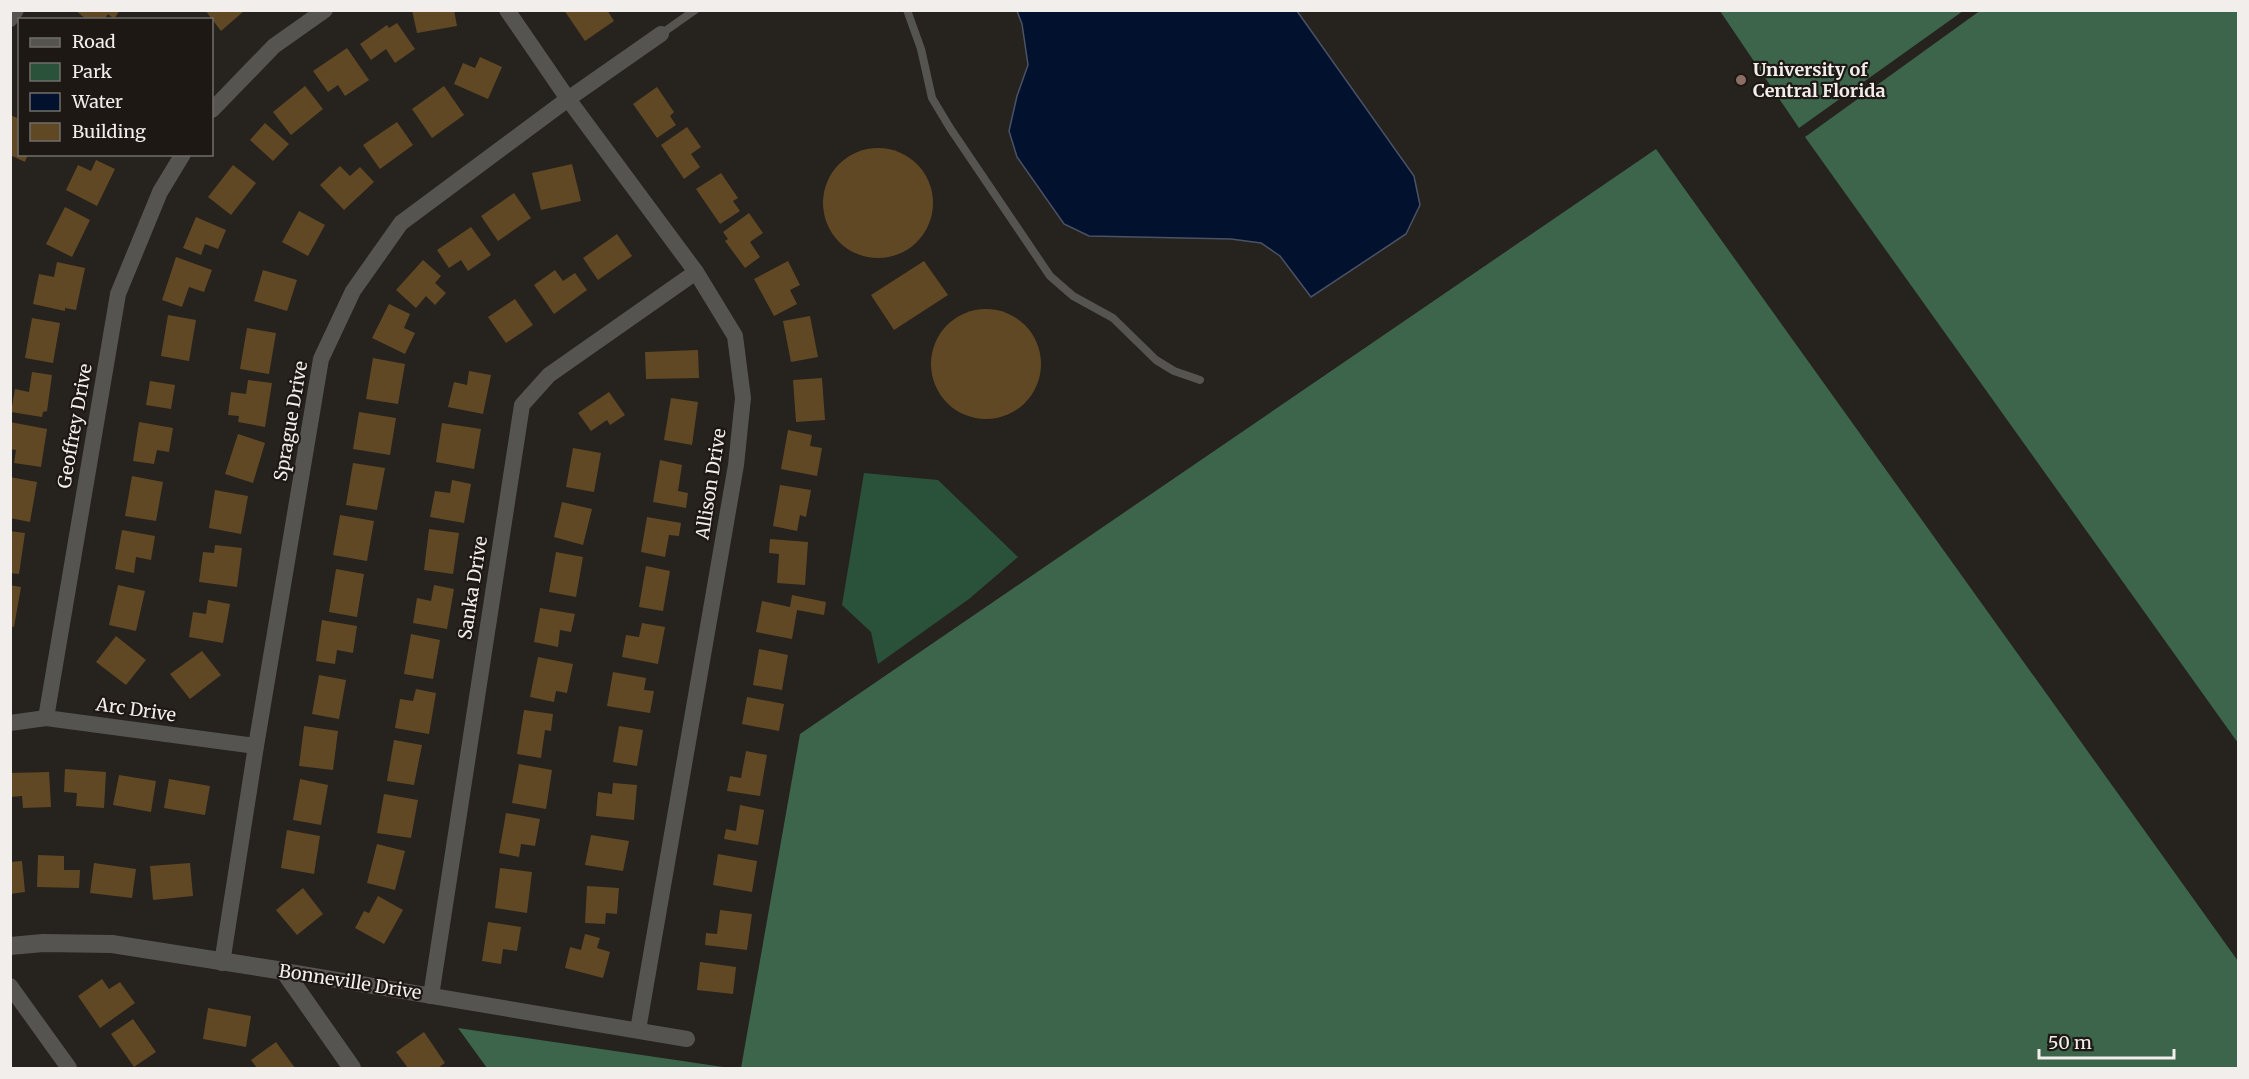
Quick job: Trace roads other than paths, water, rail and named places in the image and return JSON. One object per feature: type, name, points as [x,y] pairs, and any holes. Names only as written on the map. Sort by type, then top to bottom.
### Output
[{"type":"street","points":[[10,19],[16,10]]},
{"type":"street","points":[[213,109],[274,46],[325,10]]},
{"type":"street","name":"Allison Drive","points":[[507,10],[568,99],[696,272],[735,336],[743,398],[736,465],[638,1030]]},
{"type":"street","name":"Sprague Drive","points":[[222,963],[321,358],[353,291],[401,223],[568,99],[661,34]]},
{"type":"street","name":"Geoffrey Drive","points":[[46,718],[118,294],[159,192],[182,156]]},
{"type":"street","name":"Sanka Drive","points":[[431,996],[522,405],[549,375],[696,272]]},
{"type":"street","name":"Arc Drive","points":[[10,723],[46,718],[256,746]]},
{"type":"street","name":"Bonneville Drive","points":[[10,946],[43,943],[112,944],[687,1039]]},
{"type":"street","points":[[284,971],[352,1068]]},
{"type":"street","points":[[10,986],[69,1068]]},
{"type":"lane","points":[[661,34],[694,10]]},
{"type":"lane","points":[[907,10],[921,49],[933,98],[950,128],[1050,276],[1073,296],[1113,318],[1156,360],[1174,371],[1200,380]]},
{"type":"water","points":[[1017,11],[1297,11],[1414,176],[1420,205],[1406,234],[1311,297],[1280,256],[1261,243],[1231,239],[1089,236],[1064,224],[1017,157],[1009,131],[1017,96],[1028,65],[1022,24]]},
{"type":"place","name":"University of Central Florida","points":[[1741,80]]}]
